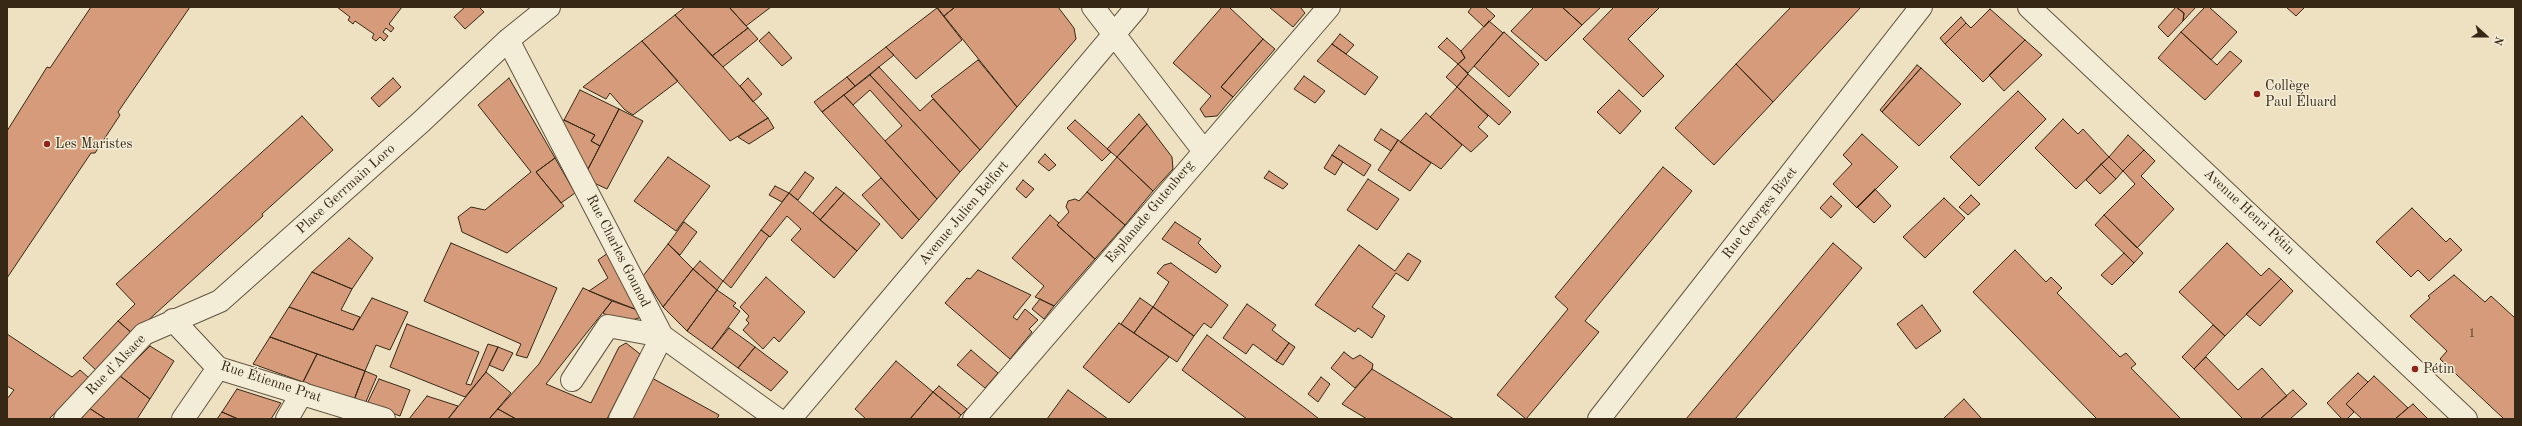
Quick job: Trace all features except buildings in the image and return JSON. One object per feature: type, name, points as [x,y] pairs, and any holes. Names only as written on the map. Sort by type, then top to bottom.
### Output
[{"type":"street","name":"Place Gerrmain Loro","points":[[173,320],[220,301],[421,122],[508,40],[549,7]]},
{"type":"street","points":[[1093,7],[1203,150]]},
{"type":"street","name":"Avenue Julien Belfort","points":[[790,419],[1137,7]]},
{"type":"street","name":"Esplanade Gutenberg","points":[[974,419],[1203,150],[1329,7]]},
{"type":"street","name":"Rue Georges Bizet","points":[[1599,419],[1921,7]]},
{"type":"street","name":"Avenue Henri Pétin","points":[[2029,7],[2466,419]]},
{"type":"street","name":"Rue Charles Gounod","points":[[508,40],[662,336],[777,419]]},
{"type":"street","name":"Rue Étienne Prat","points":[[173,320],[218,368],[302,393],[376,418]]},
{"type":"street","name":"Rue d'Alsace","points":[[65,419],[144,334],[173,320]]},
{"type":"street","points":[[572,380],[608,326],[662,336],[620,419]]},
{"type":"street","points":[[183,419],[218,368]]},
{"type":"street","points":[[287,419],[302,393]]},
{"type":"place","name":"Collège Paul Éluard","points":[[2257,94]]},
{"type":"place","name":"Les Maristes","points":[[47,144]]},
{"type":"place","name":"Pétin","points":[[2415,369]]}]
